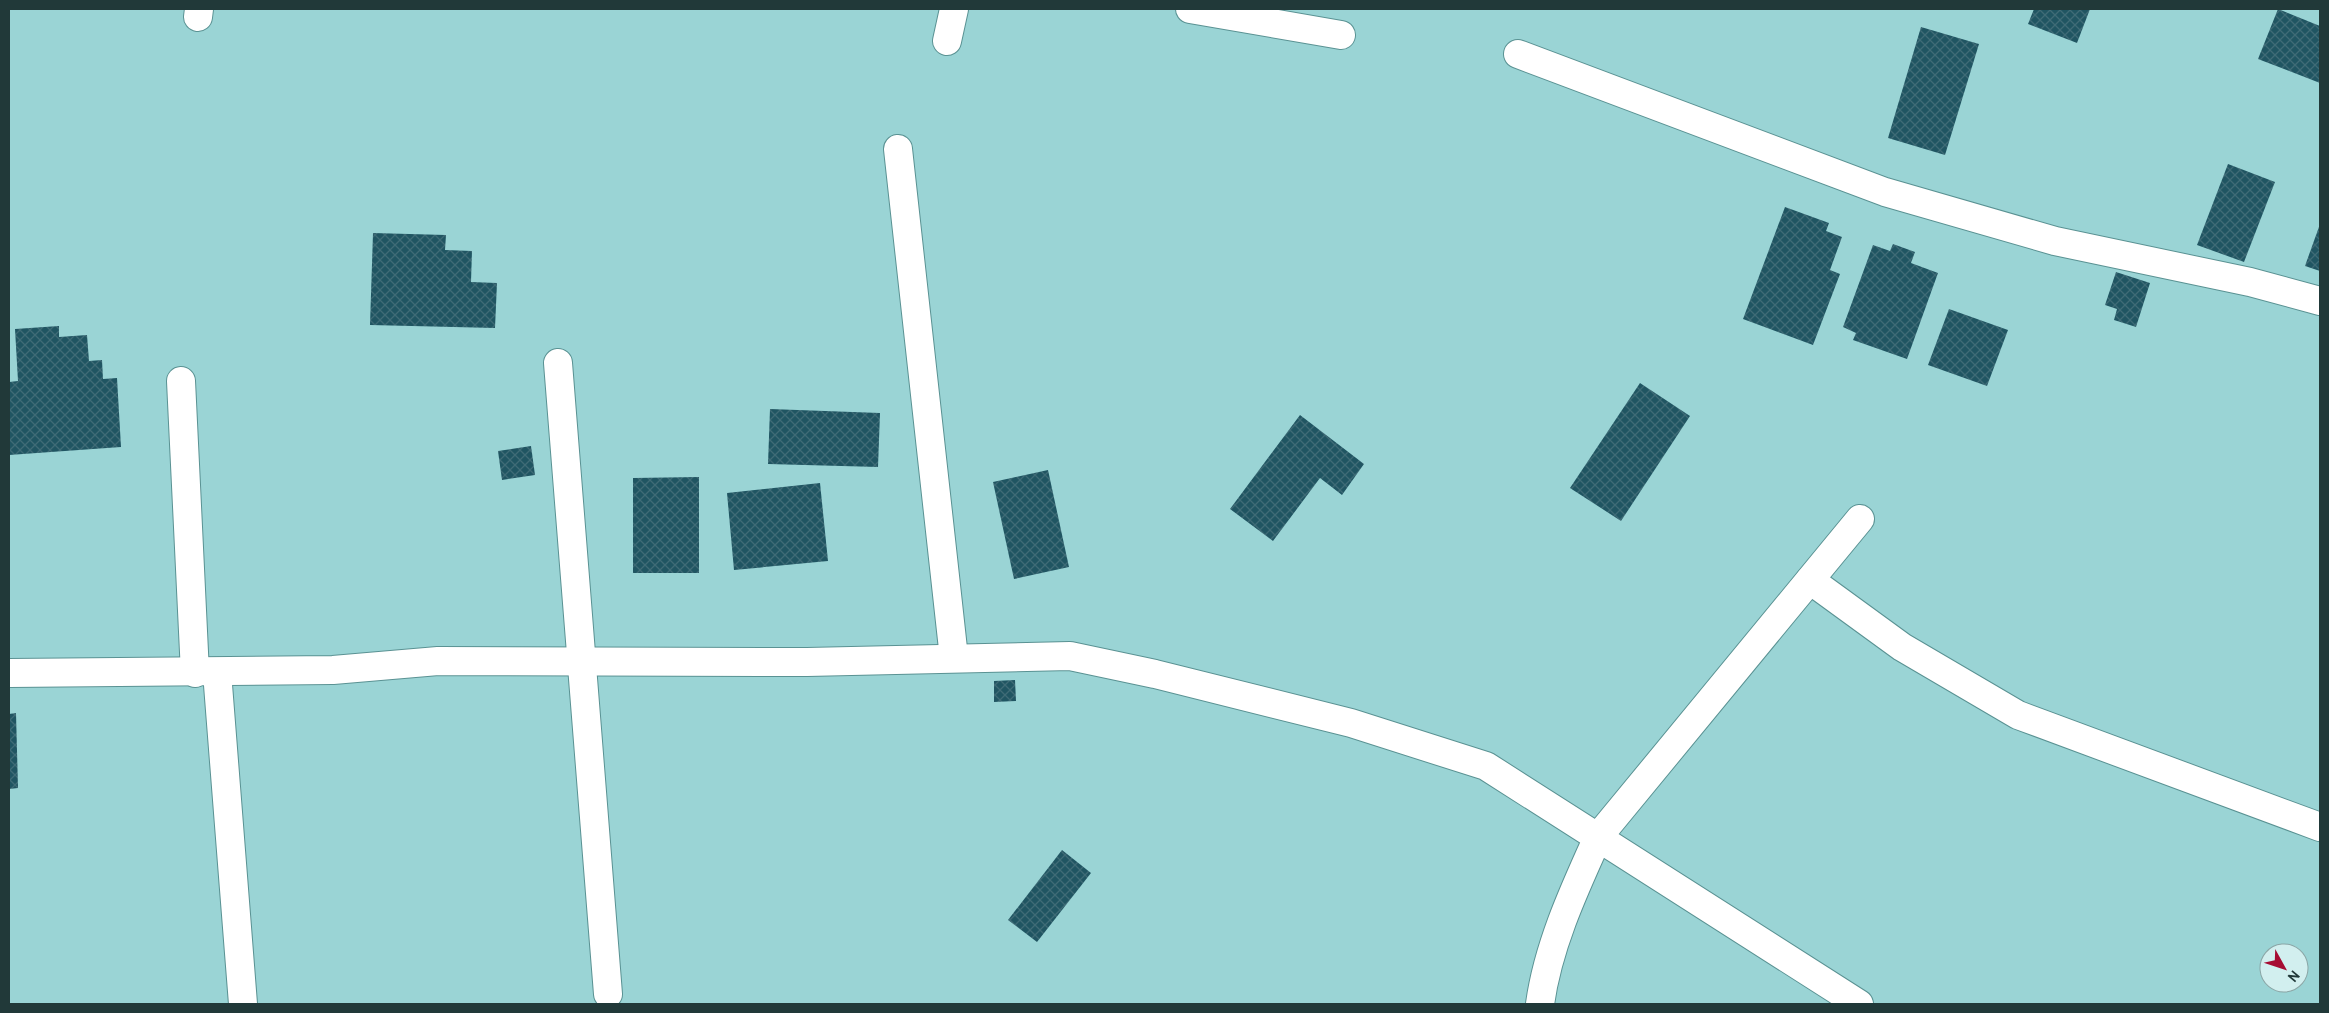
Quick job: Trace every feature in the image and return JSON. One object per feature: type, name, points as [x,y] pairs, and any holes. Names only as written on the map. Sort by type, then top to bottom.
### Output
[{"type":"street","points":[[947,41],[954,9]]},
{"type":"street","points":[[1190,9],[1341,35]]},
{"type":"street","points":[[1518,54],[1885,192],[2055,241],[2250,282],[2320,301]]},
{"type":"street","points":[[898,149],[954,658]]},
{"type":"street","points":[[558,363],[608,994]]},
{"type":"street","points":[[180,381],[206,672],[243,1004]]},
{"type":"street","points":[[1540,1004],[1543,982],[1571,897],[1598,837],[1860,518]]},
{"type":"street","points":[[1810,580],[1902,647],[2018,715],[2320,827]]},
{"type":"street","points":[[9,673],[334,670],[438,661],[807,662],[1070,656],[1155,674],[1351,723],[1486,766],[1859,1004]]},
{"type":"building","points":[[2034,9],[2090,9],[2077,43],[2028,24]]},
{"type":"building","points":[[2278,9],[2320,26],[2320,83],[2258,59]]},
{"type":"building","points":[[1921,27],[1979,44],[1945,155],[1888,138]]},
{"type":"building","points":[[2228,164],[2275,182],[2244,262],[2197,245]]},
{"type":"building","points":[[1785,207],[1829,223],[1826,231],[1842,237],[1830,270],[1840,274],[1813,345],[1743,319]]},
{"type":"building","points":[[2320,224],[2320,271],[2305,266]]},
{"type":"building","points":[[373,233],[446,235],[445,250],[472,251],[471,282],[497,283],[495,328],[370,325]]},
{"type":"building","points":[[1893,244],[1915,252],[1911,263],[1938,273],[1907,359],[1853,340],[1856,333],[1843,327],[1873,245],[1890,251]]},
{"type":"building","points":[[2116,272],[2150,283],[2136,327],[2114,320],[2117,309],[2105,305]]},
{"type":"building","points":[[1949,309],[2008,330],[1987,386],[1928,365]]},
{"type":"building","points":[[59,326],[59,337],[87,335],[89,361],[102,360],[103,379],[117,378],[121,447],[9,455],[9,382],[18,381],[15,329]]},
{"type":"building","points":[[1640,383],[1690,416],[1621,521],[1570,488]]},
{"type":"building","points":[[770,409],[880,413],[878,467],[768,464]]},
{"type":"building","points":[[1300,415],[1364,464],[1342,495],[1320,478],[1273,541],[1230,509]]},
{"type":"building","points":[[531,446],[535,475],[502,480],[498,451]]},
{"type":"building","points":[[1048,470],[1069,567],[1014,579],[993,482]]},
{"type":"building","points":[[699,477],[699,573],[633,573],[633,478]]},
{"type":"building","points":[[820,483],[828,561],[734,570],[727,493]]},
{"type":"building","points":[[1015,680],[1016,701],[994,702],[994,681]]},
{"type":"building","points":[[16,713],[18,788],[9,789],[9,714]]},
{"type":"building","points":[[1062,850],[1091,873],[1037,942],[1008,920]]}]
